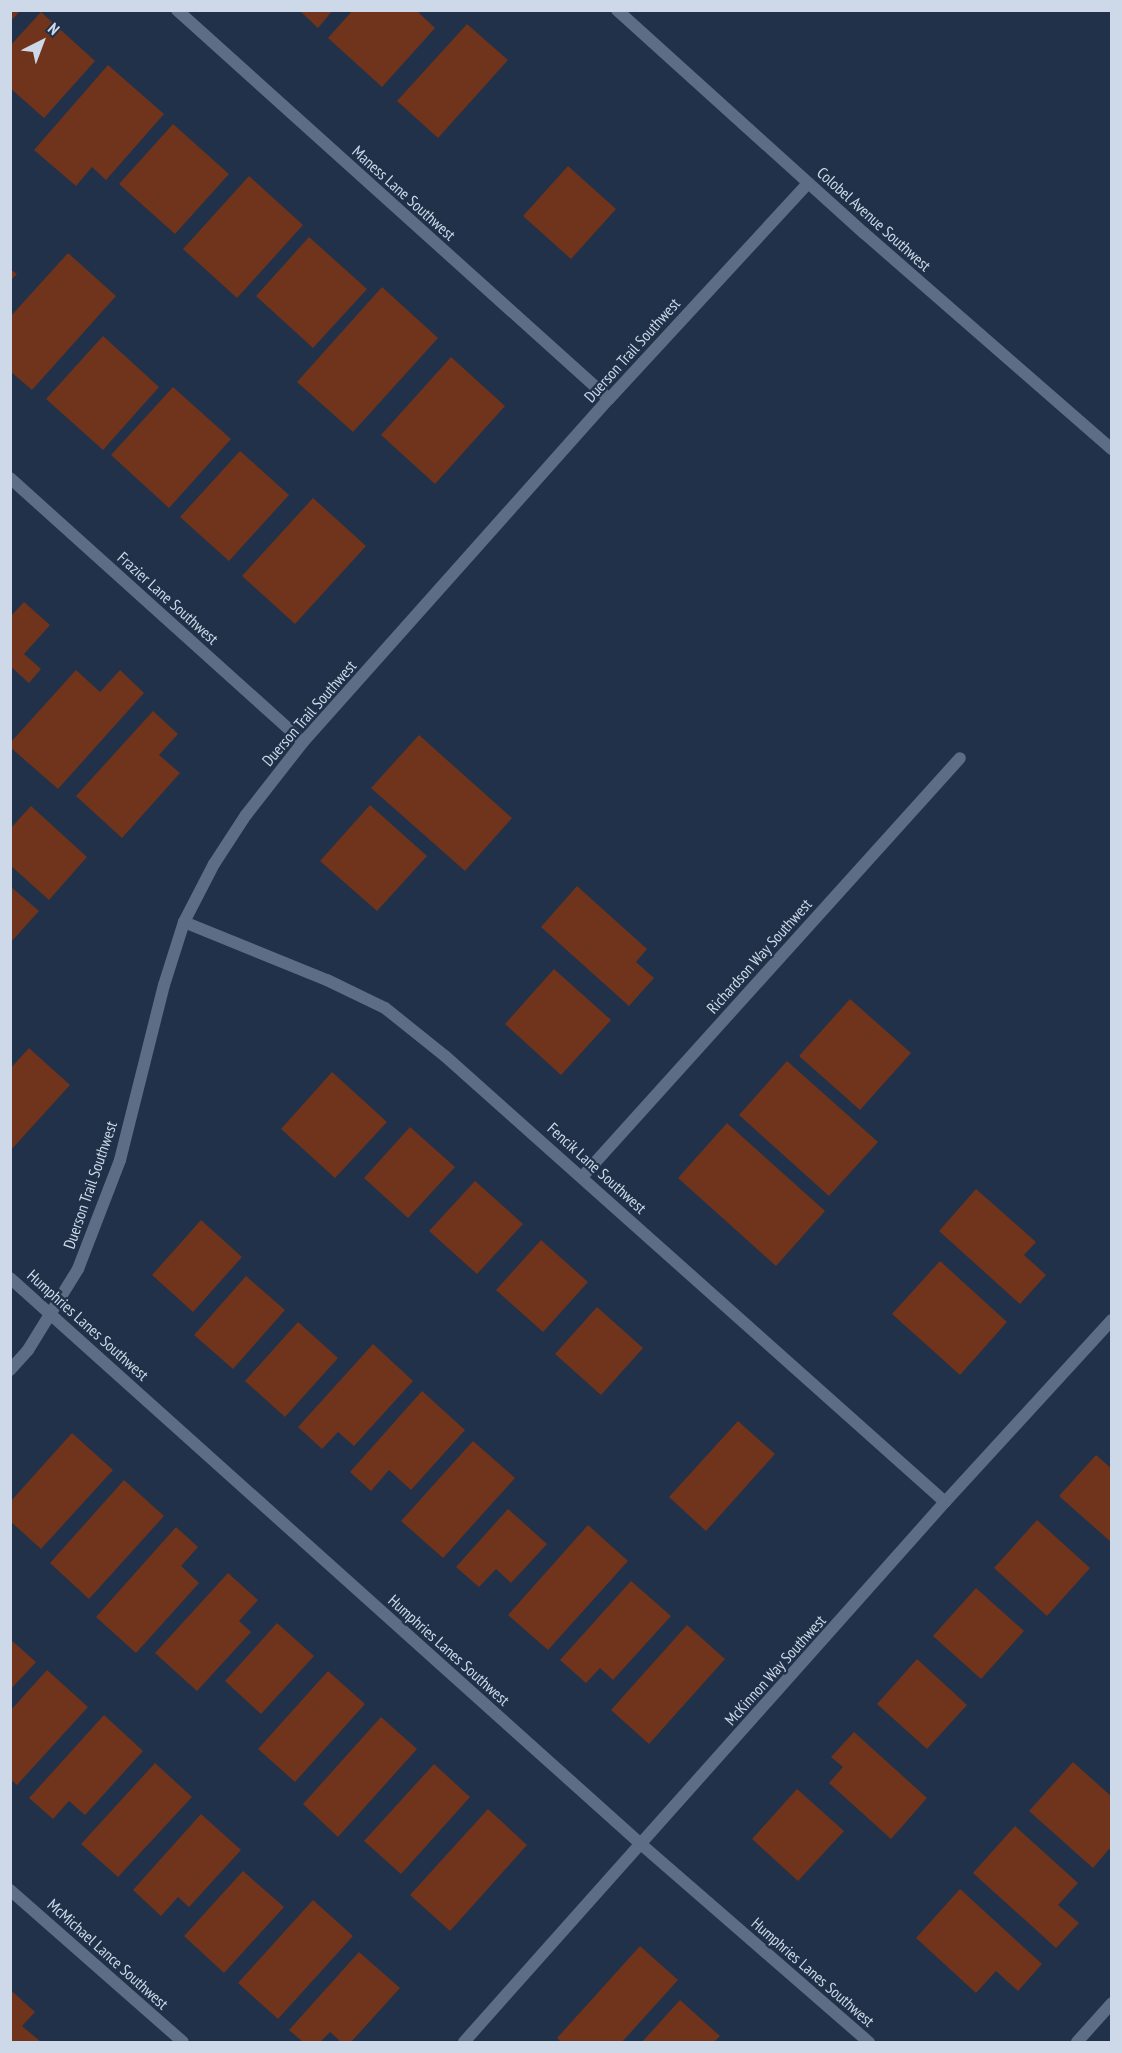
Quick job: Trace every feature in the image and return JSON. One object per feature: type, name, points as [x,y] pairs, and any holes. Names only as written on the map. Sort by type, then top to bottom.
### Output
[{"type":"street","name":"Maness Lane Southwest","points":[[177,10],[609,399]]},
{"type":"street","name":"Colobel Avenue Southwest","points":[[617,10],[808,183],[1112,449]]},
{"type":"street","name":"Duerson Trail Southwest","points":[[10,1370],[28,1350],[78,1269],[120,1160],[164,985],[184,922],[214,864],[233,834],[303,742],[609,399],[808,183]]},
{"type":"street","name":"Frazier Lane Southwest","points":[[10,478],[303,742]]},
{"type":"street","name":"Richardson Way Southwest","points":[[582,1177],[960,758]]},
{"type":"street","name":"Fencik Lane Southwest","points":[[184,922],[327,980],[385,1008],[445,1056],[945,1502]]},
{"type":"street","name":"Humphries Lanes Southwest","points":[[10,1278],[642,1845],[869,2043]]},
{"type":"street","name":"McKinnon Way Southwest","points":[[464,2043],[945,1502],[1112,1320]]},
{"type":"street","name":"McMichael Lance Southwest","points":[[10,1890],[183,2043]]},
{"type":"street","points":[[1077,2043],[1112,2003]]},
{"type":"building","points":[[10,10],[21,10],[10,22]]},
{"type":"building","points":[[299,10],[333,10],[318,28]]},
{"type":"building","points":[[353,10],[416,10],[435,28],[382,87],[328,38]]},
{"type":"building","points":[[41,12],[95,61],[44,118],[10,88],[10,46]]},
{"type":"building","points":[[467,24],[508,60],[438,138],[397,101]]},
{"type":"building","points":[[108,65],[164,114],[106,180],[92,167],[76,186],[34,150]]},
{"type":"building","points":[[173,124],[229,174],[175,234],[119,184]]},
{"type":"building","points":[[568,166],[616,209],[571,259],[523,216]]},
{"type":"building","points":[[249,176],[303,225],[237,298],[183,249]]},
{"type":"building","points":[[309,237],[367,289],[313,348],[256,296]]},
{"type":"building","points":[[68,253],[116,296],[32,390],[10,371],[10,317]]},
{"type":"building","points":[[10,269],[17,274],[10,281]]},
{"type":"building","points":[[382,287],[438,338],[353,432],[297,382]]},
{"type":"building","points":[[103,336],[159,387],[103,450],[46,399]]},
{"type":"building","points":[[451,357],[505,406],[435,484],[381,435]]},
{"type":"building","points":[[173,387],[231,439],[169,508],[111,455]]},
{"type":"building","points":[[240,451],[289,495],[229,561],[180,517]]},
{"type":"building","points":[[313,498],[366,546],[295,624],[242,576]]},
{"type":"building","points":[[24,602],[50,625],[24,654],[41,669],[29,683],[10,666],[10,617]]},
{"type":"building","points":[[76,670],[100,692],[120,670],[144,693],[58,789],[10,747],[10,743]]},
{"type":"building","points":[[153,711],[178,734],[159,755],[180,773],[122,838],[76,796]]},
{"type":"building","points":[[419,735],[512,818],[465,871],[371,788]]},
{"type":"building","points":[[370,805],[427,856],[377,911],[320,861]]},
{"type":"building","points":[[31,806],[87,857],[49,900],[10,865],[10,829]]},
{"type":"building","points":[[10,886],[39,911],[10,943]]},
{"type":"building","points":[[577,886],[647,949],[636,962],[654,978],[629,1006],[541,927]]},
{"type":"building","points":[[554,969],[611,1020],[561,1075],[505,1024]]},
{"type":"building","points":[[850,999],[911,1053],[860,1110],[799,1056]]},
{"type":"building","points":[[29,1048],[70,1085],[10,1151],[10,1069]]},
{"type":"building","points":[[787,1061],[878,1142],[829,1196],[739,1115]]},
{"type":"building","points":[[332,1072],[387,1122],[335,1178],[281,1129]]},
{"type":"building","points":[[727,1123],[825,1211],[776,1266],[678,1178]]},
{"type":"building","points":[[410,1127],[455,1167],[408,1218],[364,1178]]},
{"type":"building","points":[[475,1181],[523,1224],[477,1274],[429,1231]]},
{"type":"building","points":[[976,1189],[1036,1242],[1024,1255],[1046,1275],[1020,1304],[939,1231]]},
{"type":"building","points":[[201,1220],[242,1257],[193,1312],[152,1275]]},
{"type":"building","points":[[541,1240],[588,1282],[543,1332],[496,1290]]},
{"type":"building","points":[[940,1261],[1007,1322],[960,1375],[892,1314]]},
{"type":"building","points":[[246,1276],[285,1310],[233,1369],[194,1335]]},
{"type":"building","points":[[597,1307],[643,1348],[601,1395],[555,1354]]},
{"type":"building","points":[[298,1322],[338,1358],[285,1417],[245,1381]]},
{"type":"building","points":[[373,1344],[413,1381],[354,1446],[338,1432],[322,1449],[298,1427]]},
{"type":"building","points":[[422,1391],[465,1430],[411,1490],[389,1470],[371,1491],[350,1472]]},
{"type":"building","points":[[738,1421],[775,1454],[706,1531],[669,1497]]},
{"type":"building","points":[[72,1433],[113,1470],[41,1549],[10,1521],[10,1502]]},
{"type":"building","points":[[473,1441],[515,1478],[443,1558],[401,1521]]},
{"type":"building","points":[[1096,1455],[1112,1469],[1112,1543],[1059,1496]]},
{"type":"building","points":[[124,1480],[164,1516],[89,1599],[50,1563]]},
{"type":"building","points":[[508,1509],[547,1544],[511,1583],[496,1569],[479,1587],[456,1567]]},
{"type":"building","points":[[1037,1520],[1090,1568],[1047,1616],[994,1568]]},
{"type":"building","points":[[588,1525],[628,1561],[548,1650],[508,1615]]},
{"type":"building","points":[[176,1527],[198,1547],[181,1566],[199,1583],[136,1653],[96,1617]]},
{"type":"building","points":[[228,1573],[258,1600],[239,1621],[251,1632],[197,1691],[155,1653]]},
{"type":"building","points":[[631,1581],[671,1616],[613,1680],[600,1668],[586,1683],[560,1660]]},
{"type":"building","points":[[976,1588],[1024,1631],[981,1679],[933,1636]]},
{"type":"building","points":[[277,1623],[314,1656],[261,1714],[225,1681]]},
{"type":"building","points":[[687,1625],[725,1659],[649,1744],[611,1710]]},
{"type":"building","points":[[10,1639],[36,1662],[10,1690]]},
{"type":"building","points":[[917,1659],[967,1705],[927,1749],[877,1704]]},
{"type":"building","points":[[47,1670],[88,1707],[17,1785],[10,1779],[10,1711]]},
{"type":"building","points":[[328,1671],[365,1704],[295,1782],[258,1749]]},
{"type":"building","points":[[104,1715],[143,1751],[85,1815],[69,1801],[53,1819],[29,1798]]},
{"type":"building","points":[[381,1717],[417,1749],[338,1837],[303,1804]]},
{"type":"building","points":[[854,1732],[927,1798],[891,1839],[829,1783],[843,1767],[831,1757]]},
{"type":"building","points":[[1073,1762],[1112,1797],[1112,1851],[1109,1849],[1093,1868],[1029,1811]]},
{"type":"building","points":[[155,1763],[192,1797],[118,1877],[81,1844]]},
{"type":"building","points":[[434,1764],[470,1797],[401,1874],[364,1841]]},
{"type":"building","points":[[797,1789],[844,1831],[798,1881],[752,1839]]},
{"type":"building","points":[[488,1809],[527,1845],[450,1931],[410,1895]]},
{"type":"building","points":[[201,1814],[241,1850],[189,1907],[178,1897],[161,1916],[133,1890]]},
{"type":"building","points":[[1015,1826],[1078,1883],[1058,1905],[1079,1923],[1056,1948],[973,1873]]},
{"type":"building","points":[[243,1871],[284,1907],[224,1973],[184,1936]]},
{"type":"building","points":[[960,1889],[1042,1964],[1018,1991],[996,1971],[976,1993],[916,1938]]},
{"type":"building","points":[[313,1900],[353,1936],[278,2019],[238,1983]]},
{"type":"building","points":[[640,1946],[678,1980],[622,2042],[561,2042],[557,2038]]},
{"type":"building","points":[[359,1952],[400,1988],[351,2042],[341,2042],[330,2032],[320,2042],[303,2042],[289,2030]]},
{"type":"building","points":[[13,1992],[35,2012],[22,2026],[41,2042],[10,2042],[10,1995]]},
{"type":"building","points":[[680,2000],[720,2036],[714,2042],[642,2042]]}]
